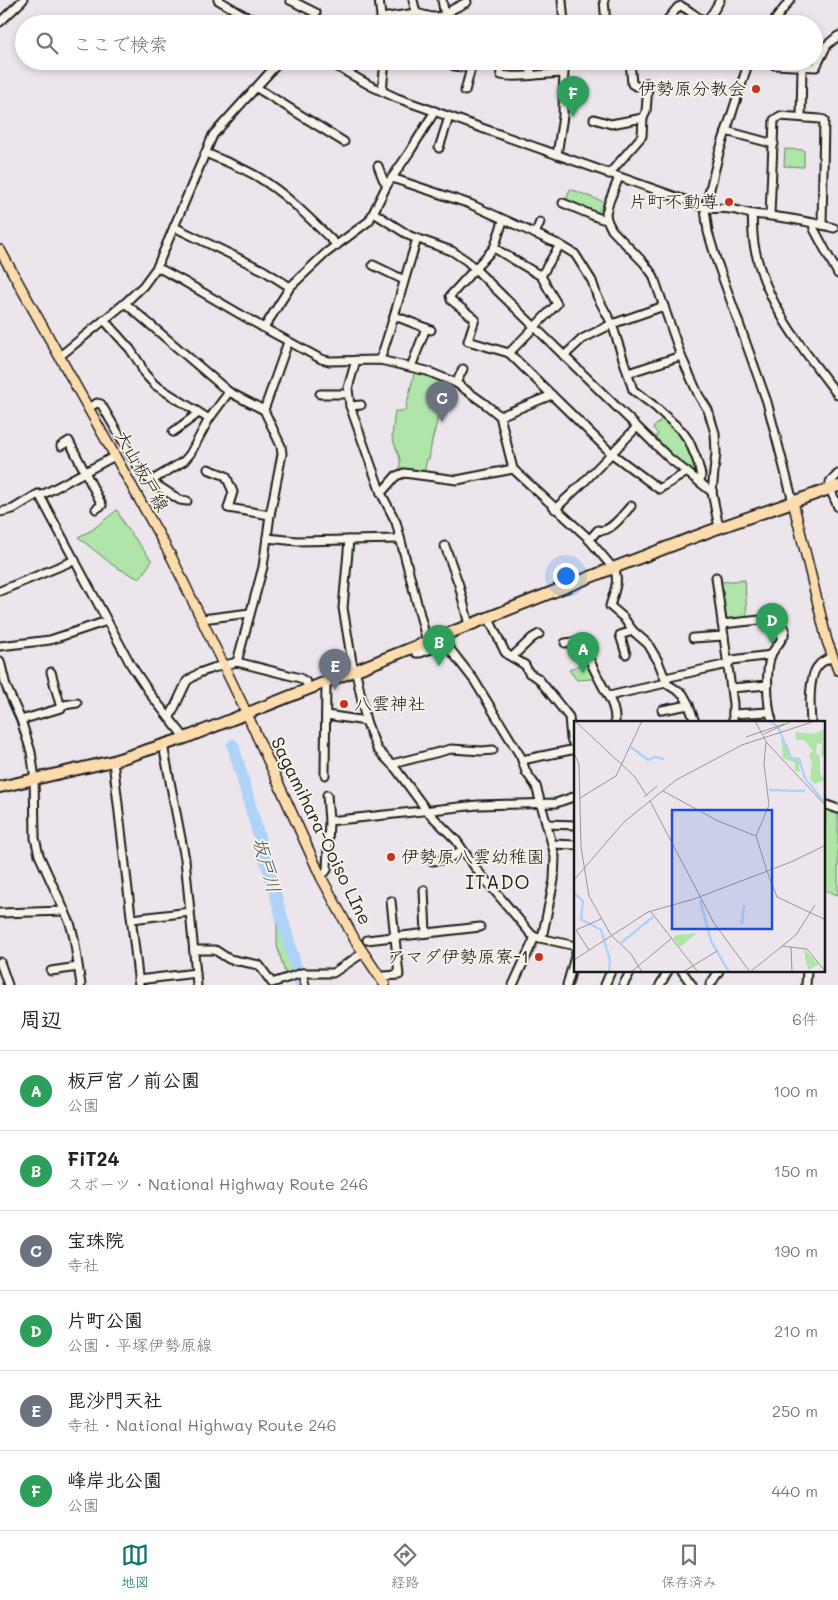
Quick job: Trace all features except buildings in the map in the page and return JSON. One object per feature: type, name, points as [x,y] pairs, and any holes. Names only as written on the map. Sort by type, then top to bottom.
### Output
[{"type":"highway","points":[[0,787],[112,760],[185,738],[613,568],[834,487]]},
{"type":"main road","name":"大山板戸線","points":[[0,250],[172,558],[247,714]]},
{"type":"main road","points":[[793,502],[832,657],[838,670]]},
{"type":"main road","name":"Sagamihara-Ooiso LIne","points":[[247,714],[321,878],[363,953],[383,982]]},
{"type":"street","points":[[0,22],[23,0]]},
{"type":"street","points":[[218,0],[244,15]]},
{"type":"street","points":[[290,0],[316,13],[315,15]]},
{"type":"street","points":[[380,0],[381,15]]},
{"type":"street","points":[[413,0],[416,13]]},
{"type":"street","points":[[442,0],[445,15]]},
{"type":"street","points":[[562,0],[563,15]]},
{"type":"street","points":[[604,0],[605,15]]},
{"type":"street","points":[[711,15],[720,0]]},
{"type":"street","points":[[779,15],[790,0]]},
{"type":"street","points":[[446,15],[467,2]]},
{"type":"street","points":[[671,15],[681,6],[693,15]]},
{"type":"street","points":[[408,15],[416,13],[424,15]]},
{"type":"street","points":[[823,53],[827,45],[838,36]]},
{"type":"street","points":[[60,356],[143,286],[156,267],[214,135],[272,70]]},
{"type":"street","points":[[344,70],[382,91],[435,112],[696,204],[705,209],[728,209],[752,214],[770,215],[812,222],[834,228]]},
{"type":"street","points":[[382,91],[384,70]]},
{"type":"street","points":[[465,91],[470,70]]},
{"type":"street","points":[[501,70],[502,75],[516,77],[564,73],[563,116],[557,155]]},
{"type":"street","points":[[531,70],[532,75]]},
{"type":"street","points":[[631,70],[632,84],[636,86]]},
{"type":"street","points":[[747,70],[715,167],[705,209],[708,232],[716,259],[767,402],[793,502]]},
{"type":"street","points":[[801,117],[802,70]]},
{"type":"street","points":[[609,174],[642,136],[642,118],[646,112],[648,86],[646,84]]},
{"type":"street","points":[[256,88],[344,142]]},
{"type":"street","points":[[264,328],[290,287],[326,253],[369,221],[387,184],[435,112]]},
{"type":"street","points":[[770,215],[774,120],[780,116],[824,120],[822,225]]},
{"type":"street","points":[[438,148],[449,117]]},
{"type":"street","points":[[594,119],[611,124],[642,118]]},
{"type":"street","points":[[726,131],[774,144]]},
{"type":"street","points":[[206,153],[258,177],[273,187],[337,245]]},
{"type":"street","points":[[378,166],[387,184]]},
{"type":"street","points":[[619,177],[606,213],[607,220],[612,230],[653,275],[681,356],[699,396],[708,410],[714,433],[716,453],[712,492],[719,528]]},
{"type":"street","points":[[392,178],[463,202],[560,245],[575,254],[592,281],[597,296],[612,324],[633,390],[682,431],[689,441],[700,468],[700,482]]},
{"type":"street","points":[[563,203],[607,220]]},
{"type":"street","points":[[374,213],[417,239],[452,250],[475,268],[669,458],[712,492]]},
{"type":"street","points":[[752,214],[753,239],[757,259],[779,312],[796,340],[838,395]]},
{"type":"street","points":[[503,220],[494,248],[450,296],[451,300],[475,319],[468,341],[509,354],[611,453],[659,489],[687,472]]},
{"type":"street","points":[[535,234],[540,222]]},
{"type":"street","points":[[812,222],[814,230],[838,274]]},
{"type":"street","points":[[174,227],[263,270],[290,287]]},
{"type":"street","points":[[380,360],[417,239]]},
{"type":"street","points":[[541,276],[560,245]]},
{"type":"street","points":[[494,248],[541,276],[557,304],[509,354]]},
{"type":"street","points":[[373,265],[404,280]]},
{"type":"street","points":[[156,267],[321,359],[329,361],[380,360],[427,371],[456,383],[500,416],[513,469],[589,540],[616,572],[617,578],[610,606],[648,644],[666,680],[683,694],[690,705],[695,721]]},
{"type":"street","points":[[125,303],[229,392],[264,410],[281,446],[282,454],[270,515],[263,567],[237,662]]},
{"type":"street","points":[[564,356],[582,339],[612,324],[664,306]]},
{"type":"street","points":[[395,316],[428,329],[411,367]]},
{"type":"street","points":[[104,320],[130,349],[144,373],[154,385],[209,419]]},
{"type":"street","points":[[264,410],[288,342]]},
{"type":"street","points":[[628,373],[681,356]]},
{"type":"street","points":[[356,360],[348,394],[350,406],[381,493],[396,522],[427,642]]},
{"type":"street","points":[[456,383],[463,369]]},
{"type":"street","points":[[151,481],[184,461],[190,454],[209,419],[229,392]]},
{"type":"street","points":[[320,394],[348,394]]},
{"type":"street","points":[[500,416],[552,395]]},
{"type":"street","points":[[88,408],[97,403],[101,404],[142,474],[180,500],[187,501]]},
{"type":"street","points":[[350,406],[361,405]]},
{"type":"street","points":[[173,432],[198,412]]},
{"type":"street","points":[[555,509],[637,427]]},
{"type":"street","points":[[60,446],[72,440],[102,505]]},
{"type":"street","points":[[0,512],[12,509],[38,494],[40,496],[115,456]]},
{"type":"street","points":[[381,493],[396,476],[404,473],[457,480],[513,469]]},
{"type":"street","points":[[213,472],[226,476],[233,492],[225,507],[270,515]]},
{"type":"street","points":[[838,474],[830,482],[834,487],[838,507]]},
{"type":"street","points":[[40,496],[131,665],[151,695],[185,738]]},
{"type":"street","points":[[589,540],[598,530],[601,532],[607,530],[631,506]]},
{"type":"street","points":[[267,538],[297,541],[400,539]]},
{"type":"street","points":[[349,540],[344,608],[351,656],[366,721],[377,749],[392,764],[427,811],[456,840],[477,870],[531,934],[574,946]]},
{"type":"street","points":[[445,546],[469,624]]},
{"type":"street","points":[[0,591],[75,560]]},
{"type":"street","points":[[716,577],[731,688],[733,721]]},
{"type":"street","points":[[202,619],[250,614]]},
{"type":"street","points":[[488,617],[505,652],[526,665],[529,673],[538,678],[569,717],[571,739],[574,745]]},
{"type":"street","points":[[722,624],[770,619],[775,630],[785,632],[771,655],[768,685],[769,712],[772,720]]},
{"type":"street","points":[[0,646],[50,640],[107,621]]},
{"type":"street","points":[[626,654],[620,635],[633,631]]},
{"type":"street","points":[[512,657],[532,638],[540,634]]},
{"type":"street","points":[[693,638],[724,636]]},
{"type":"street","points":[[565,643],[581,641],[609,696],[615,714],[615,721]]},
{"type":"street","points":[[413,647],[416,653],[420,653],[446,644],[474,680],[522,760],[526,772],[536,786],[552,844],[555,871],[539,937],[513,985]]},
{"type":"street","points":[[609,696],[728,664],[732,660],[771,655]]},
{"type":"street","points":[[811,721],[811,694],[815,671],[817,666],[832,657]]},
{"type":"street","points":[[0,661],[6,686],[21,720],[31,752],[35,838],[39,855],[65,911],[74,938],[81,985]]},
{"type":"street","points":[[170,717],[187,681],[199,673],[237,662],[300,678],[306,682],[309,689]]},
{"type":"street","points":[[51,672],[60,708]]},
{"type":"street","points":[[325,775],[326,682]]},
{"type":"street","points":[[731,688],[768,685]]},
{"type":"street","points":[[21,720],[60,708],[64,705],[77,703]]},
{"type":"street","points":[[662,710],[690,705]]},
{"type":"street","points":[[733,714],[769,712]]},
{"type":"street","points":[[326,715],[366,721]]},
{"type":"street","points":[[163,745],[185,859],[197,985]]},
{"type":"street","points":[[392,764],[451,749],[493,750]]},
{"type":"street","points":[[522,760],[574,749]]},
{"type":"street","points":[[112,760],[139,983],[196,973]]},
{"type":"street","points":[[321,878],[327,870],[329,821],[327,795]]},
{"type":"street","points":[[329,821],[478,805],[541,804],[574,797]]},
{"type":"street","points":[[826,805],[838,809]]},
{"type":"street","points":[[546,824],[574,825]]},
{"type":"street","points":[[552,844],[574,847]]},
{"type":"street","points":[[432,861],[448,859],[463,850]]},
{"type":"street","points":[[424,890],[426,932]]},
{"type":"street","points":[[383,982],[384,976],[399,975],[391,901]]},
{"type":"street","points":[[0,913],[65,911]]},
{"type":"street","points":[[132,918],[190,912]]},
{"type":"street","points":[[367,940],[480,927]]},
{"type":"street","points":[[194,950],[215,950],[229,959],[259,965],[272,983],[302,973],[333,973],[363,953]]},
{"type":"street","points":[[567,985],[574,960]]},
{"type":"street","points":[[0,962],[8,985]]},
{"type":"street","points":[[51,971],[78,967]]},
{"type":"street","points":[[605,985],[610,972]]},
{"type":"street","points":[[623,985],[630,972]]},
{"type":"street","points":[[660,985],[667,972]]},
{"type":"street","points":[[710,985],[719,972]]},
{"type":"street","points":[[806,972],[806,985]]},
{"type":"street","points":[[302,973],[306,985]]},
{"type":"street","points":[[686,973],[692,985]]},
{"type":"green space","points":[[785,149],[804,150],[804,167],[784,166]]},
{"type":"green space","points":[[570,189],[604,202],[599,211],[596,213],[566,201]]},
{"type":"green space","points":[[415,370],[444,380],[433,412],[439,414],[424,473],[400,470],[400,459],[392,437],[395,411],[405,411]]},
{"type":"green space","points":[[664,417],[687,442],[699,473],[696,475],[669,454],[654,439],[658,434],[653,428]]},
{"type":"green space","points":[[117,510],[124,524],[152,561],[139,579],[114,566],[78,537],[92,530]]},
{"type":"green space","points":[[745,580],[747,617],[729,619],[724,616],[721,582]]},
{"type":"green space","points":[[587,661],[596,677],[577,680],[569,670]]},
{"type":"green space","points":[[826,810],[838,811],[838,895],[826,891]]},
{"type":"green space","points":[[277,908],[297,972],[286,976],[277,946]]},
{"type":"waterway","name":"坂戸川","points":[[233,745],[301,985]]},
{"type":"waterway","points":[[573,985],[576,972]]},
{"type":"place","name":"伊勢原分教会","points":[[756,89]]},
{"type":"place","name":"峰岸北公園","points":[[573,117]]},
{"type":"place","name":"片町不動尊","points":[[729,202]]},
{"type":"place","name":"宝珠院","points":[[442,422]]},
{"type":"place","name":"片町公園","points":[[772,644]]},
{"type":"place","name":"FiT24","points":[[439,666]]},
{"type":"place","name":"板戸宮ノ前公園","points":[[583,673]]},
{"type":"place","name":"毘沙門天社","points":[[335,690]]},
{"type":"place","name":"八雲神社","points":[[344,704]]},
{"type":"place","name":"伊勢原八雲幼稚園","points":[[391,857]]},
{"type":"place","name":"アマダ伊勢原寮-1","points":[[539,957]]},
{"type":"district","name":"ITADO","points":[[498,882]]}]
